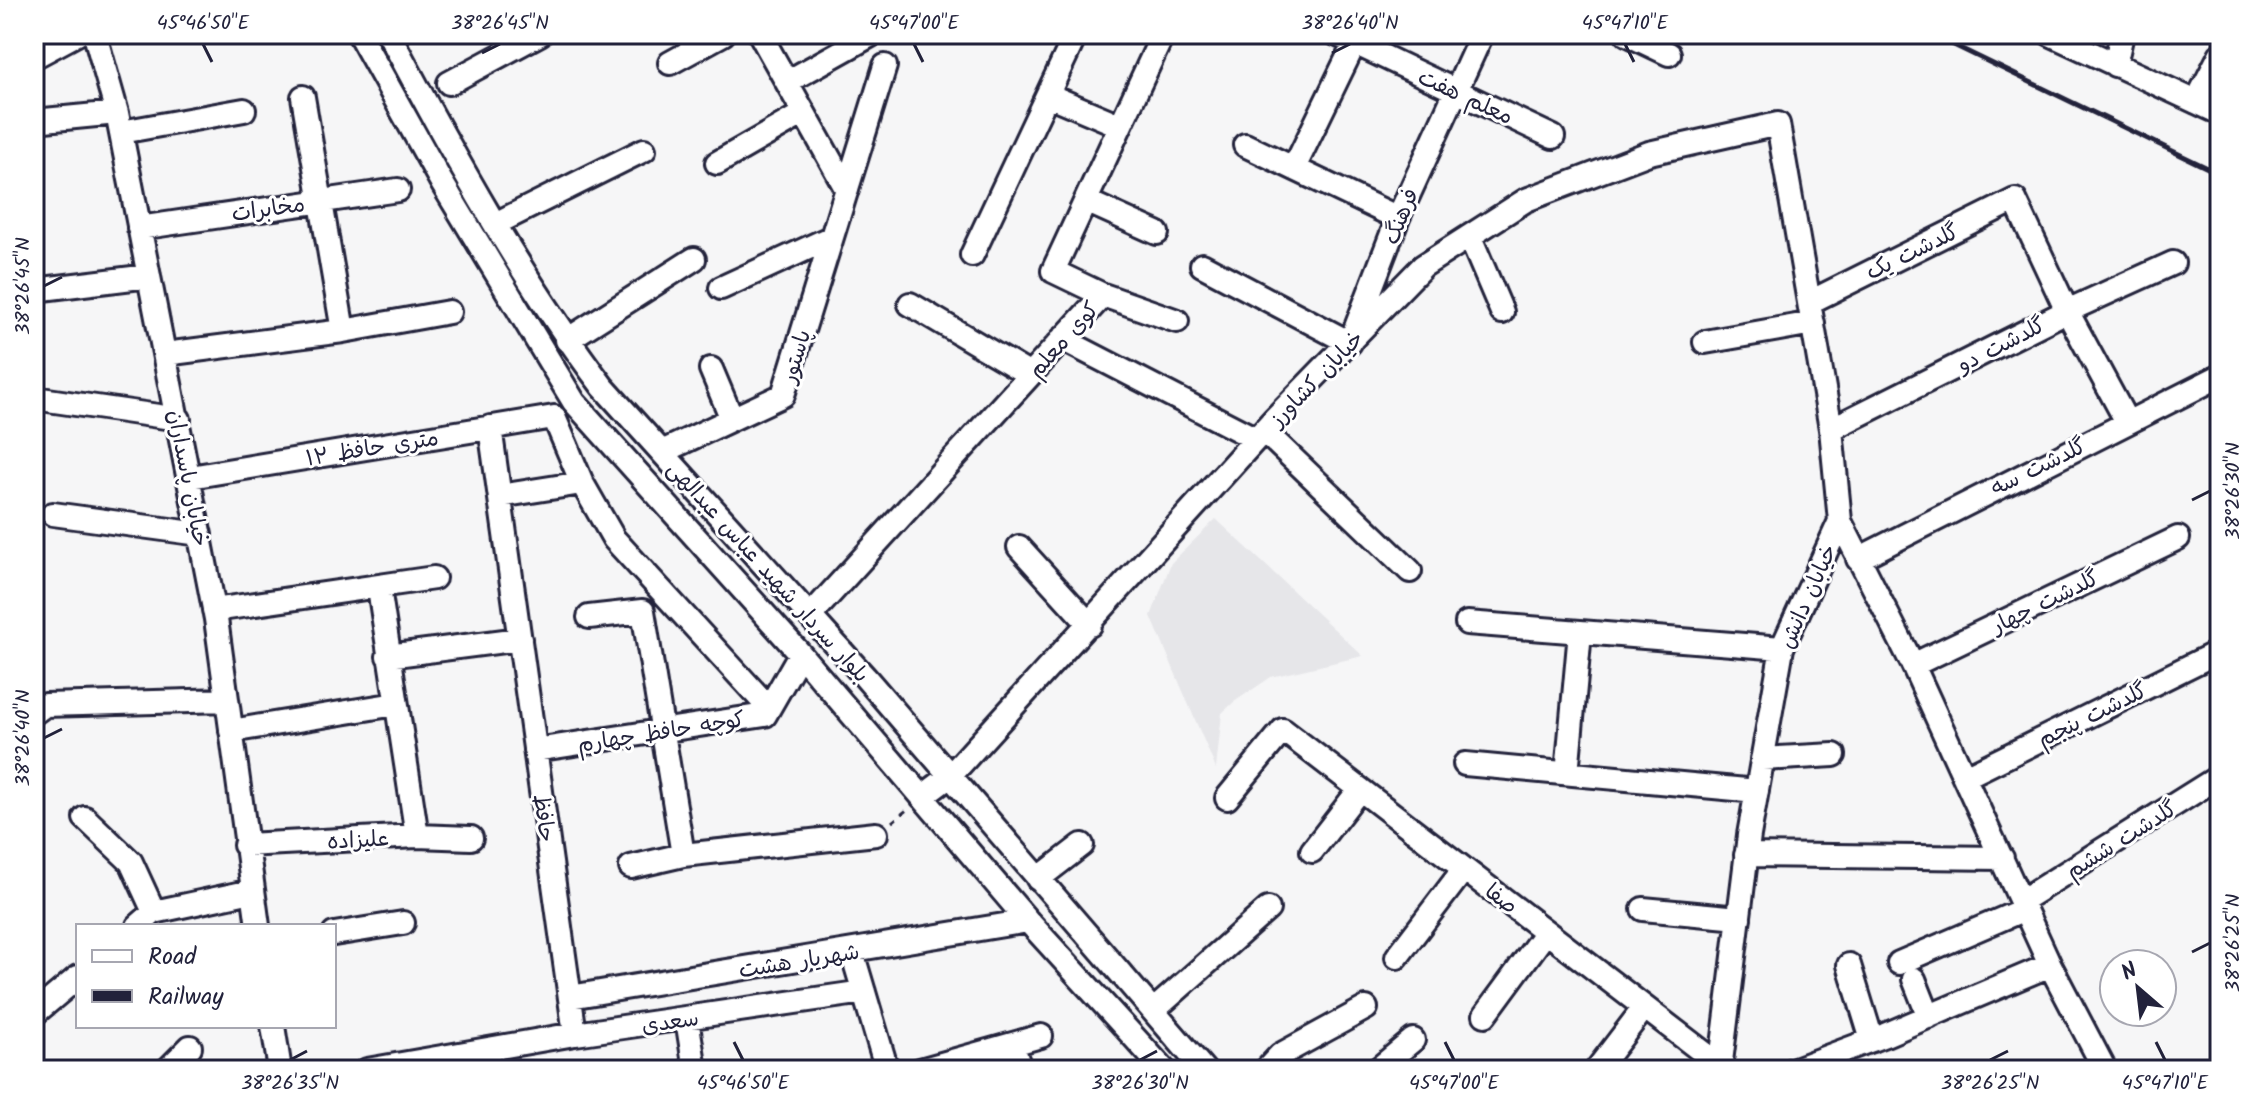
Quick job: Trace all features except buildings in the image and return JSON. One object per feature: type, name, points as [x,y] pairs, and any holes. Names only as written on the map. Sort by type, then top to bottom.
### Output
[{"type":"street","points":[[34,57],[89,34]]},
{"type":"street","name":"خیابان پاسداران","points":[[89,34],[119,122],[190,477],[214,610],[258,924]]},
{"type":"street","name":"بلوار سردار شهید عباس عبدالهی","points":[[359,34],[442,183],[574,402],[800,654],[1028,921],[1164,1070]]},
{"type":"street","name":"بلوار سردار شهید عباس عبدالهی","points":[[389,34],[567,340],[603,387],[810,616],[1204,1070]]},
{"type":"street","points":[[449,83],[540,34]]},
{"type":"street","points":[[670,63],[723,34]]},
{"type":"street","points":[[787,82],[873,34]]},
{"type":"street","points":[[972,255],[1076,34]]},
{"type":"street","name":"کوی معلم","points":[[810,616],[1103,295],[1053,271],[1163,34]]},
{"type":"street","name":"فرهنگ","points":[[1350,343],[1398,218],[1482,34]]},
{"type":"street","points":[[1627,34],[1669,54]]},
{"type":"street","points":[[2115,65],[2122,34]]},
{"type":"street","points":[[764,35],[847,190]]},
{"type":"street","points":[[2060,36],[2220,113]]},
{"type":"street","points":[[1294,168],[1350,37]]},
{"type":"street","name":"معلم هفت","points":[[1350,37],[1553,137]]},
{"type":"street","points":[[2196,102],[2220,55]]},
{"type":"street","name":"پاستور","points":[[662,452],[783,395],[885,66]]},
{"type":"street","points":[[1048,95],[1119,125]]},
{"type":"street","points":[[303,97],[343,331]]},
{"type":"street","points":[[34,121],[119,122],[244,110]]},
{"type":"street","points":[[717,163],[804,113]]},
{"type":"street","name":"خیابان کشاورز","points":[[922,797],[950,776],[1260,435],[1423,266],[1526,200],[1649,153],[1778,124]]},
{"type":"street","name":"خیابان دانش","points":[[1720,1068],[1746,855],[1782,648],[1840,521],[1831,429],[1778,124]]},
{"type":"street","points":[[1245,145],[1398,218]]},
{"type":"street","points":[[497,223],[644,150]]},
{"type":"street","name":"مخابرات","points":[[139,228],[398,190]]},
{"type":"street","name":"گلدشت یک","points":[[1705,342],[1811,313],[2015,200],[2067,311]]},
{"type":"street","points":[[1086,201],[1157,233]]},
{"type":"street","points":[[721,288],[832,237]]},
{"type":"street","points":[[1470,237],[1502,312]]},
{"type":"street","points":[[567,340],[694,259]]},
{"type":"street","name":"گلدشت دو","points":[[1831,429],[2067,311],[2173,263]]},
{"type":"street","points":[[1202,265],[1350,343]]},
{"type":"street","points":[[34,290],[149,276]]},
{"type":"street","points":[[1103,295],[1177,321]]},
{"type":"street","points":[[910,304],[1030,375]]},
{"type":"street","points":[[2067,311],[2127,422]]},
{"type":"street","points":[[165,354],[343,331],[449,312]]},
{"type":"street","points":[[1062,339],[1260,435],[1410,571]]},
{"type":"street","points":[[711,369],[732,419]]},
{"type":"street","name":"گلدشت سه","points":[[1858,559],[2220,376]]},
{"type":"street","points":[[34,398],[179,419]]},
{"type":"street","name":"۱۲ متری حافظ","points":[[190,477],[554,417],[582,483]]},
{"type":"street","name":"حافظ","points":[[490,427],[575,1034]]},
{"type":"street","points":[[500,496],[582,483],[614,539],[769,708]]},
{"type":"street","points":[[53,514],[200,534]]},
{"type":"street","points":[[1840,521],[1913,665],[2050,965],[2105,1070]]},
{"type":"street","name":"گلدشت چهار","points":[[1913,665],[2178,538]]},
{"type":"street","points":[[1019,547],[1090,625]]},
{"type":"street","points":[[214,610],[434,578]]},
{"type":"street","points":[[379,588],[417,836]]},
{"type":"street","points":[[589,617],[643,611],[683,855]]},
{"type":"street","points":[[1467,623],[1782,648]]},
{"type":"street","points":[[1567,773],[1580,632]]},
{"type":"street","points":[[388,656],[520,639]]},
{"type":"street","name":"گلدشت پنجم","points":[[1965,777],[2220,651]]},
{"type":"street","name":"کوچه حافظ چهارم","points":[[535,750],[765,715],[800,654]]},
{"type":"street","points":[[34,713],[45,705],[227,700]]},
{"type":"street","points":[[231,731],[396,704]]},
{"type":"street","name":"صفا","points":[[1227,798],[1283,730],[1720,1068]]},
{"type":"street","points":[[1762,759],[1834,755]]},
{"type":"street","points":[[1465,764],[1757,791]]},
{"type":"street","name":"گلدشت ششم","points":[[1929,1017],[1906,971],[2023,905],[2220,776]]},
{"type":"street","points":[[1312,851],[1360,789]]},
{"type":"street","points":[[85,818],[131,862],[146,919],[252,891]]},
{"type":"street","points":[[631,867],[683,855],[876,834]]},
{"type":"street","name":"علیزاده","points":[[245,845],[417,836],[471,838]]},
{"type":"street","points":[[1038,879],[1082,845]]},
{"type":"street","points":[[1746,855],[2002,858]]},
{"type":"street","points":[[1397,957],[1464,869]]},
{"type":"street","points":[[1153,1011],[1268,909]]},
{"type":"street","points":[[1643,909],[1739,918]]},
{"type":"street","name":"شهریار هشت","points":[[570,997],[1028,921]]},
{"type":"street","points":[[336,934],[403,923]]},
{"type":"street","points":[[1485,1015],[1546,932]]},
{"type":"street","points":[[852,952],[887,1070]]},
{"type":"street","points":[[1849,965],[1872,1040]]},
{"type":"street","points":[[1792,1070],[1929,1017],[2050,965]]},
{"type":"street","points":[[34,1014],[76,979]]},
{"type":"street","name":"سعدی","points":[[367,1070],[477,1061],[575,1034],[864,992]]},
{"type":"street","points":[[1266,1070],[1280,1055],[1366,1008]]},
{"type":"street","points":[[1598,1068],[1644,1008]]},
{"type":"street","points":[[687,1019],[695,1070]]},
{"type":"street","points":[[273,1028],[280,1070]]},
{"type":"street","points":[[920,1070],[1041,1036]]},
{"type":"street","points":[[1382,1068],[1413,1040]]},
{"type":"street","points":[[1013,1045],[1020,1070]]},
{"type":"street","points":[[167,1070],[190,1047]]},
{"type":"path","points":[[876,834],[922,797]]},
{"type":"shaded area","points":[[1216,519],[1363,656],[1271,677],[1234,702],[1222,713],[1216,769],[1151,616],[1171,563]]},
{"type":"railway","points":[[1931,34],[2220,174]]}]
